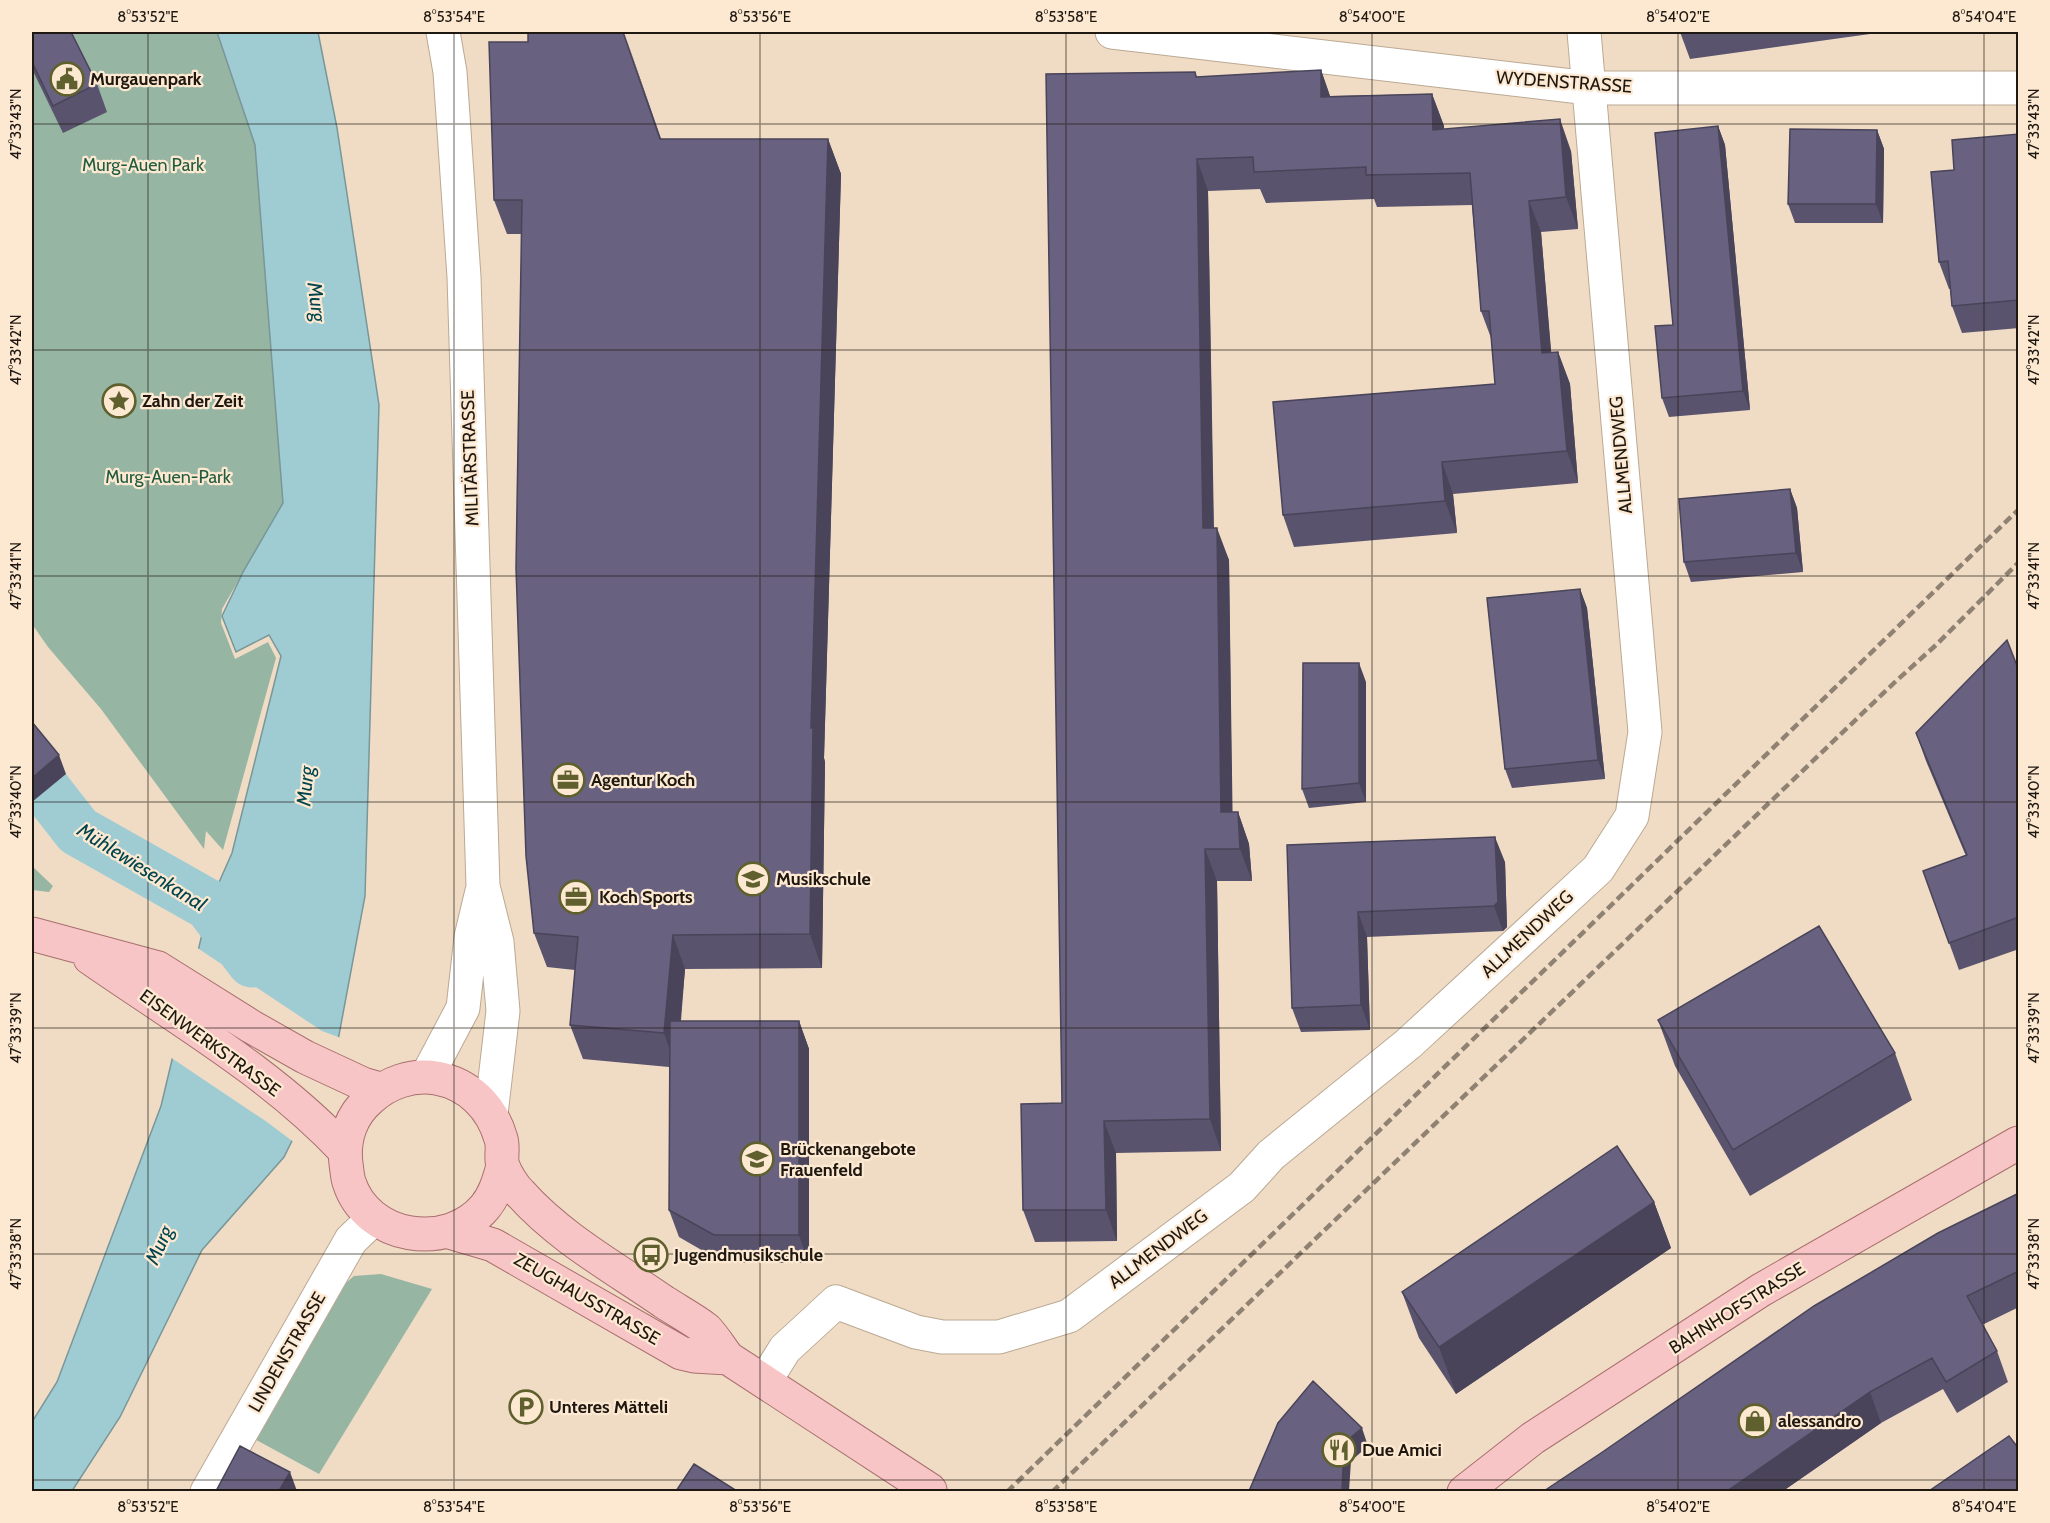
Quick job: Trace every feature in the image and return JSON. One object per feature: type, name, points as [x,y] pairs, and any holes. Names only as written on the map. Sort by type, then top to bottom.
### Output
[{"type":"main road","name":"EISENWERKSTRASSE","points":[[32,934],[69,943],[261,1032],[305,1057],[371,1086]]},
{"type":"main road","name":"EISENWERKSTRASSE","points":[[150,982],[338,1145]]},
{"type":"main road","points":[[427,1076],[463,1087],[479,1099],[491,1114],[502,1141],[503,1166],[497,1187],[486,1206],[471,1220],[449,1232],[419,1235],[397,1231],[374,1218],[358,1201],[348,1181],[338,1145],[364,1104],[371,1086],[427,1076]]},
{"type":"main road","name":"BAHNHOFSTRASSE","points":[[1465,1491],[1533,1438],[1753,1295],[2019,1143]]},
{"type":"main road","name":"ZEUGHAUSSTRASSE","points":[[503,1166],[518,1191],[560,1231],[707,1330],[728,1358],[930,1490]]},
{"type":"main road","name":"ZEUGHAUSSTRASSE","points":[[449,1232],[493,1245],[681,1353],[728,1358]]},
{"type":"street","name":"MILITÄRSTRASSE","points":[[443,32],[450,72],[464,277],[483,886],[496,942],[503,1011],[491,1114]]},
{"type":"street","name":"WYDENSTRASSE","points":[[1112,32],[1589,88],[2019,88]]},
{"type":"street","name":"ALLMENDWEG","points":[[765,1381],[785,1349],[836,1302],[916,1332],[942,1338],[999,1338],[1069,1316],[1242,1187],[1271,1155],[1408,1044],[1598,869],[1632,816],[1645,732],[1584,32]]},
{"type":"street","name":"MILITÄRSTRASSE","points":[[427,1076],[464,1008],[471,937],[483,886]]},
{"type":"street","name":"LINDENSTRASSE","points":[[207,1491],[351,1240],[374,1218]]},
{"type":"green space","name":"Murg-Auen-Park","points":[[32,32],[217,32],[255,145],[283,503],[222,609],[221,623],[235,659],[268,642],[276,658],[223,850],[206,831],[204,849],[101,709],[48,647],[32,624]]},
{"type":"green space","points":[[32,866],[53,886],[49,892],[32,890]]},
{"type":"green space","points":[[381,1274],[432,1289],[319,1474],[251,1437],[333,1294],[354,1276]]},
{"type":"water","name":"Murg","points":[[217,32],[318,32],[337,128],[379,405],[365,896],[336,1051],[284,1157],[202,1250],[120,1417],[72,1491],[32,1491],[32,1422],[57,1382],[161,1106],[209,905],[232,853],[281,656],[269,635],[236,652],[222,616],[243,572],[283,503],[255,145]]},
{"type":"pier","points":[[196,947],[322,1031],[341,1038],[338,1052],[295,1143],[170,1057]]},
{"type":"building","points":[[32,32],[71,32],[97,84],[53,106],[32,62]]},
{"type":"building","points":[[528,32],[623,32],[660,139],[828,139],[811,728],[813,728],[810,934],[673,935],[664,1033],[570,1025],[578,937],[534,933],[526,856],[516,568],[522,200],[494,200],[489,42],[528,42]]},
{"type":"building","points":[[1321,70],[1321,97],[1432,94],[1433,130],[1560,119],[1566,197],[1529,201],[1542,353],[1558,352],[1567,451],[1442,462],[1445,501],[1283,515],[1273,402],[1495,384],[1489,311],[1481,311],[1470,173],[1366,175],[1366,167],[1254,172],[1253,157],[1197,159],[1203,528],[1217,528],[1221,812],[1238,812],[1240,849],[1205,849],[1210,1119],[1104,1121],[1106,1210],[1023,1210],[1021,1104],[1062,1103],[1046,74],[1195,72],[1196,77]]},
{"type":"building","points":[[1718,126],[1743,391],[1662,398],[1655,326],[1673,325],[1655,133]]},
{"type":"building","points":[[1790,129],[1877,130],[1876,204],[1788,204]]},
{"type":"building","points":[[2019,134],[2019,300],[1952,306],[1948,261],[1939,262],[1931,172],[1954,170],[1952,140]]},
{"type":"building","points":[[1790,489],[1796,553],[1684,562],[1679,499]]},
{"type":"building","points":[[1580,589],[1598,760],[1505,769],[1487,598]]},
{"type":"building","points":[[2007,640],[2019,671],[2019,917],[1949,943],[1923,871],[1967,855],[1916,733]]},
{"type":"building","points":[[1303,663],[1359,663],[1359,783],[1302,789]]},
{"type":"building","points":[[32,722],[59,755],[32,778]]},
{"type":"building","points":[[1495,837],[1498,902],[1494,906],[1358,912],[1361,1005],[1292,1008],[1287,845]]},
{"type":"building","points":[[1819,926],[1895,1053],[1733,1150],[1658,1020]]},
{"type":"building","points":[[670,1021],[799,1021],[799,1235],[714,1235],[669,1210]]},
{"type":"building","points":[[1617,1146],[1654,1202],[1439,1347],[1402,1292]]},
{"type":"building","points":[[2019,1193],[2019,1271],[1967,1296],[1997,1351],[1946,1382],[1932,1358],[1870,1392],[1727,1491],[1544,1491],[1814,1306],[1938,1233]]},
{"type":"building","points":[[1313,1381],[1362,1428],[1344,1443],[1342,1491],[1249,1491],[1278,1423]]},
{"type":"building","points":[[2009,1436],[2019,1449],[2019,1491],[1929,1491]]},
{"type":"building","points":[[240,1446],[290,1472],[279,1491],[216,1491]]},
{"type":"building","points":[[694,1464],[737,1491],[676,1491]]},
{"type":"waterway","name":"Mühlewiesenkanal","points":[[32,772],[78,831],[209,905],[252,962]]},
{"type":"railway","points":[[1007,1492],[2018,510]]},
{"type":"railway","points":[[1052,1492],[1936,645],[2018,563]]},
{"type":"place","name":"Murgauenpark","points":[[67,79]]},
{"type":"place","name":"Zahn der Zeit","points":[[119,401]]},
{"type":"place","name":"Agentur Koch","points":[[568,780]]},
{"type":"place","name":"Musikschule","points":[[753,879]]},
{"type":"place","name":"Koch Sports","points":[[576,897]]},
{"type":"place","name":"Brückenangebote Frauenfeld","points":[[757,1159]]},
{"type":"place","name":"Jugendmusikschule","points":[[651,1255]]},
{"type":"place","name":"Unteres Mätteli","points":[[526,1407]]},
{"type":"place","name":"alessandro","points":[[1755,1421]]},
{"type":"place","name":"Due Amici","points":[[1339,1450]]},
{"type":"park label","name":"Murg-Auen Park","points":[[143,165]]}]
